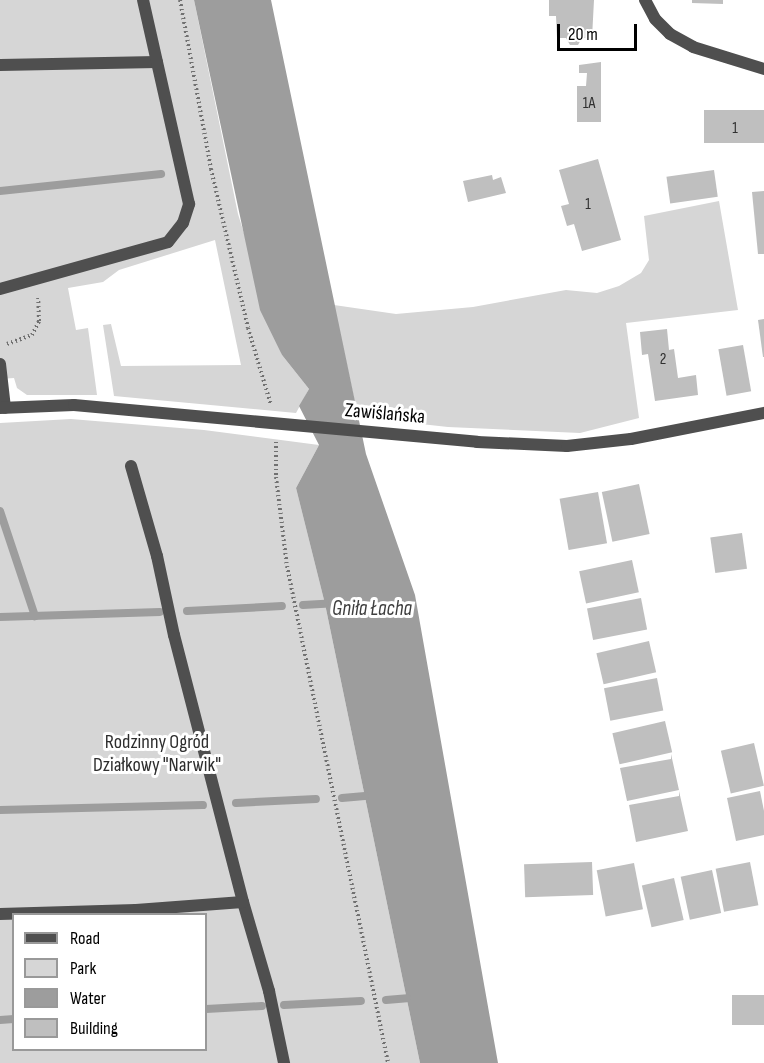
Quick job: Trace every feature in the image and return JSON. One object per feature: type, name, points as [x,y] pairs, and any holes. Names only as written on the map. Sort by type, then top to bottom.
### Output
[{"type":"street","points":[[0,289],[168,242],[183,223],[189,204],[143,0]]},
{"type":"street","points":[[645,0],[655,19],[670,34],[693,47],[764,69]]},
{"type":"street","points":[[0,65],[157,62]]},
{"type":"street","points":[[0,364],[3,408]]},
{"type":"street","name":"Zawiślańska","points":[[3,408],[74,405],[385,434],[567,446],[632,439],[764,413]]},
{"type":"street","points":[[131,466],[157,556],[174,635],[243,902],[269,991],[284,1063]]},
{"type":"street","points":[[34,913],[136,910],[243,902]]},
{"type":"path","points":[[180,0],[211,169],[248,328],[276,423],[276,477],[287,566],[388,1063]]},
{"type":"path","points":[[0,343],[10,345],[32,335],[39,321],[40,305],[33,280]]},
{"type":"green space","points":[[0,0],[194,0],[238,214],[282,355],[309,389],[296,413],[114,396],[103,325],[111,324],[121,366],[241,365],[215,240],[119,270],[103,282],[68,288],[76,330],[88,328],[97,395],[27,395],[17,388],[14,378],[0,379]]},
{"type":"green space","points":[[719,201],[738,310],[626,323],[639,418],[580,433],[448,427],[358,417],[334,305],[396,314],[473,307],[566,290],[597,293],[619,286],[641,273],[649,260],[644,216]]},
{"type":"green space","name":"Rodzinny Ogród Działkowy \"Narwik\"","points":[[71,419],[204,430],[319,445],[296,488],[325,604],[420,1063],[0,1063],[0,423]]},
{"type":"water","name":"Gniła Łacha","points":[[194,0],[271,0],[366,454],[415,595],[498,1063],[420,1063],[325,604],[296,488],[319,445],[299,406],[309,389],[282,355],[260,310]]},
{"type":"building","points":[[549,0],[594,0],[592,38],[582,38],[578,45],[570,45],[566,38],[557,38],[556,16],[549,16]]},
{"type":"building","points":[[692,0],[723,0],[723,4],[692,3]]},
{"type":"building","points":[[601,62],[601,122],[577,122],[577,86],[586,86],[587,73],[579,73],[579,65]]},
{"type":"building","points":[[704,110],[764,110],[764,143],[704,143]]},
{"type":"building","points":[[598,159],[621,240],[582,251],[574,224],[567,226],[561,206],[569,204],[559,170]]},
{"type":"building","points":[[714,170],[718,197],[670,203],[666,177]]},
{"type":"building","points":[[492,175],[493,180],[501,177],[506,193],[468,202],[463,181]]},
{"type":"building","points":[[764,191],[764,254],[758,254],[752,192]]},
{"type":"building","points":[[764,319],[764,357],[763,357],[758,320]]},
{"type":"building","points":[[667,329],[669,350],[674,349],[678,378],[696,375],[698,395],[655,401],[648,354],[642,355],[640,332]]},
{"type":"building","points":[[743,345],[751,391],[727,396],[718,349]]},
{"type":"building","points":[[639,484],[650,534],[612,542],[602,492]]},
{"type":"building","points":[[598,492],[607,543],[569,550],[560,499]]},
{"type":"building","points":[[742,533],[747,569],[715,573],[710,537]]},
{"type":"building","points":[[632,560],[639,592],[586,604],[579,571]]},
{"type":"building","points":[[641,598],[647,629],[593,640],[587,608]]},
{"type":"building","points":[[649,641],[656,672],[604,684],[596,653]]},
{"type":"building","points":[[657,678],[663,710],[610,721],[604,688]]},
{"type":"building","points":[[665,721],[672,752],[620,764],[612,733]]},
{"type":"building","points":[[754,743],[764,786],[731,794],[721,751]]},
{"type":"building","points":[[671,754],[679,790],[627,801],[620,768],[671,759]]},
{"type":"building","points":[[679,791],[688,831],[636,842],[629,805],[679,796]]},
{"type":"building","points":[[760,791],[764,811],[764,835],[736,841],[727,798]]},
{"type":"building","points":[[592,862],[593,895],[525,897],[524,864]]},
{"type":"building","points":[[750,862],[758,905],[724,912],[716,869]]},
{"type":"building","points":[[634,863],[643,909],[606,916],[597,870]]},
{"type":"building","points":[[712,870],[721,913],[690,920],[681,877]]},
{"type":"building","points":[[674,878],[684,920],[652,927],[642,885]]},
{"type":"building","points":[[732,995],[764,995],[764,1025],[732,1025]]},
{"type":"waterway","points":[[0,191],[161,174]]},
{"type":"waterway","points":[[0,511],[35,616]]},
{"type":"waterway","points":[[303,605],[325,604]]},
{"type":"waterway","points":[[187,611],[282,606]]},
{"type":"waterway","points":[[0,617],[160,612]]},
{"type":"waterway","points":[[342,798],[365,796]]},
{"type":"waterway","points":[[236,803],[316,799]]},
{"type":"waterway","points":[[0,810],[203,805]]},
{"type":"waterway","points":[[386,1000],[407,998]]},
{"type":"waterway","points":[[284,1005],[361,1001]]},
{"type":"waterway","points":[[207,1009],[262,1006]]},
{"type":"waterway","points":[[0,1020],[12,1019]]}]
